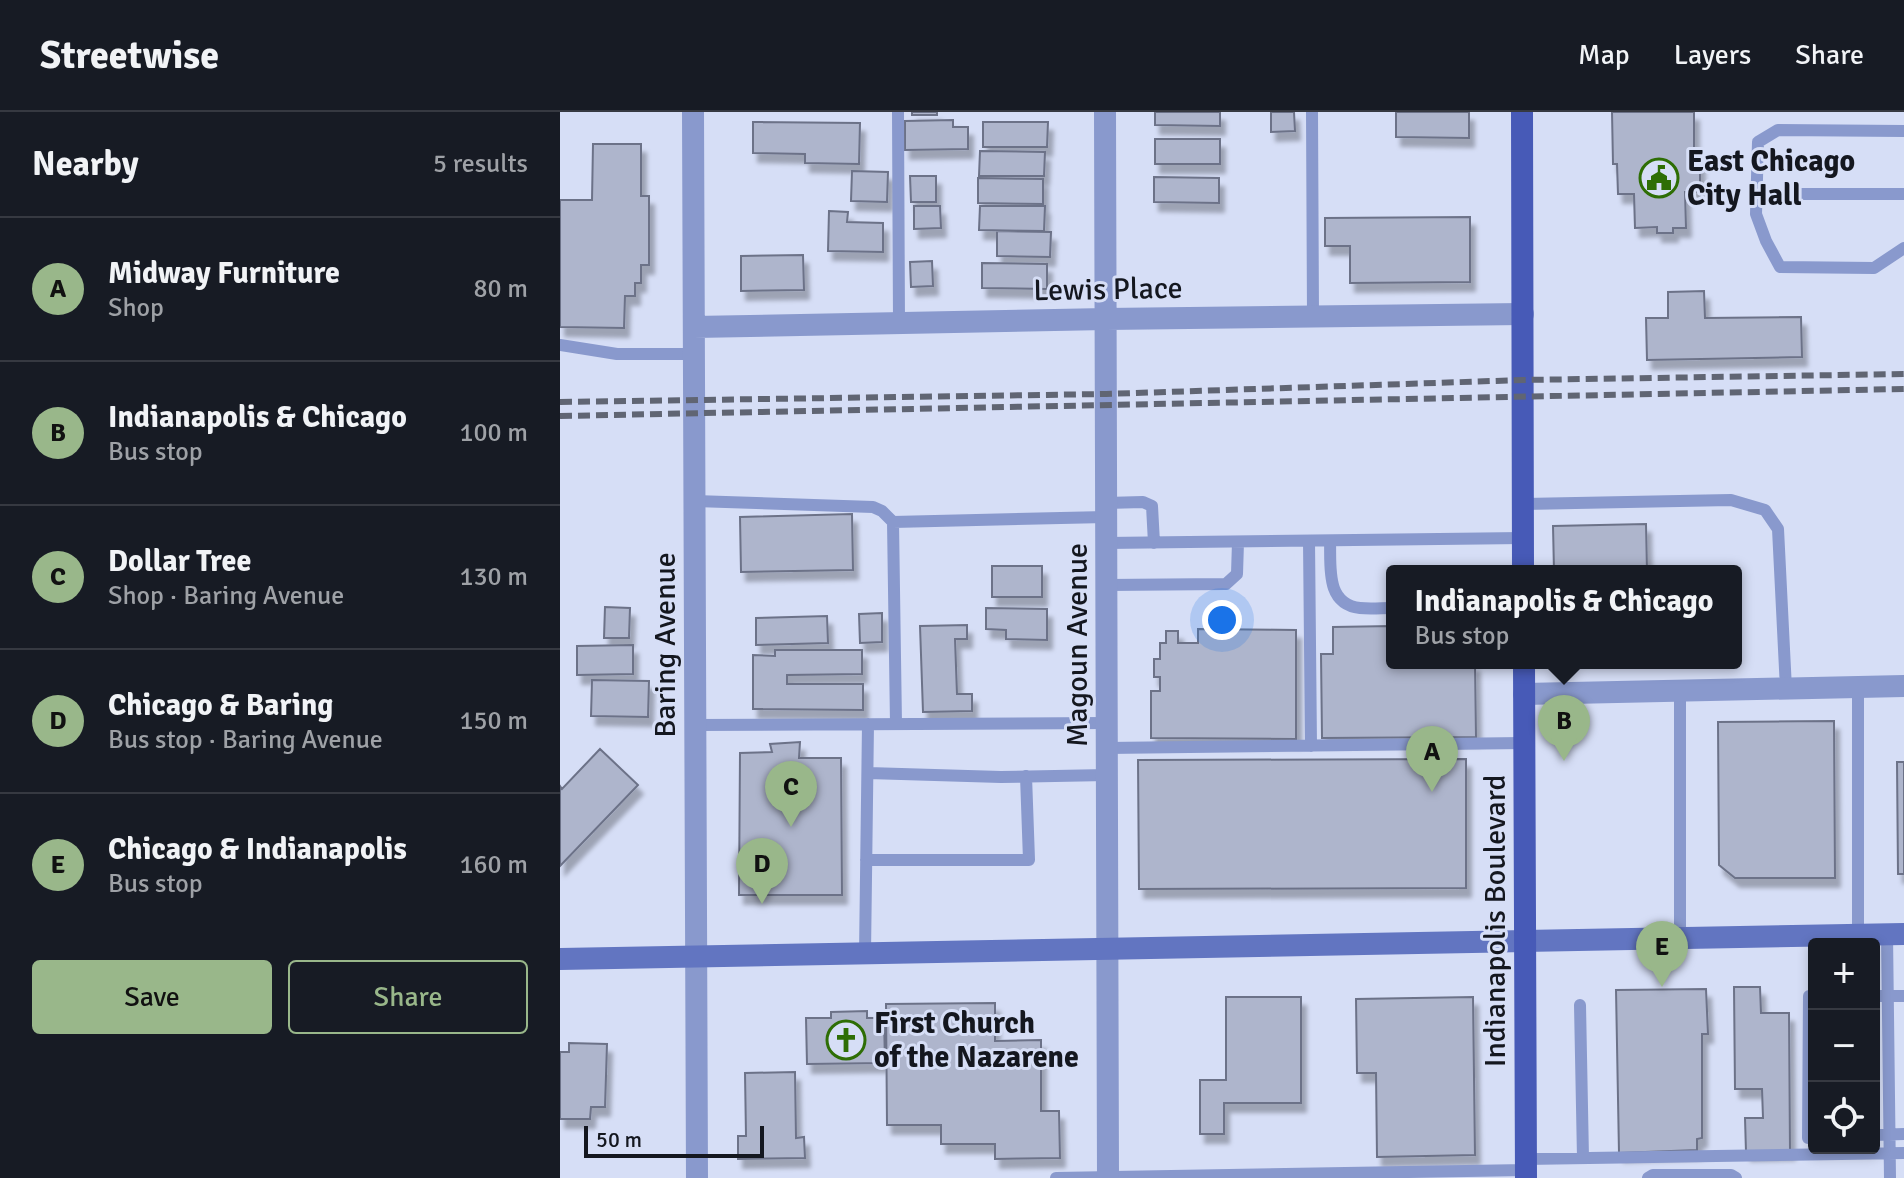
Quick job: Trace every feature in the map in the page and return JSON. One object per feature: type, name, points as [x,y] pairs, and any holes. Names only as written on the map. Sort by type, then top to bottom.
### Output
[{"type":"main road","points":[[1522,112],[1523,565]]},
{"type":"main road","name":"Indianapolis Boulevard","points":[[1524,669],[1526,1169]]},
{"type":"main road","points":[[560,959],[1895,934]]},
{"type":"street","name":"Baring Avenue","points":[[693,112],[697,1178]]},
{"type":"street","name":"Magoun Avenue","points":[[1105,112],[1108,1178]]},
{"type":"street","name":"Lewis Place","points":[[694,327],[1523,314]]},
{"type":"street","points":[[1524,694],[1904,686]]},
{"type":"lane","points":[[898,112],[899,323]]},
{"type":"lane","points":[[1312,112],[1313,316]]},
{"type":"lane","points":[[1904,131],[1778,130],[1758,142],[1756,214],[1780,267],[1874,268],[1904,248]]},
{"type":"lane","points":[[1757,194],[1904,194]]},
{"type":"lane","points":[[560,345],[617,354],[694,354]]},
{"type":"lane","points":[[1523,504],[1731,500],[1765,510],[1778,529],[1786,689]]},
{"type":"lane","points":[[695,501],[873,507],[893,522],[896,724]]},
{"type":"lane","points":[[893,522],[1106,510],[1143,502],[1152,506],[1154,543]]},
{"type":"lane","points":[[1106,543],[1523,538]]},
{"type":"lane","points":[[1309,541],[1311,746]]},
{"type":"lane","points":[[1330,541],[1332,586],[1338,597],[1356,608],[1386,608]]},
{"type":"lane","points":[[1107,585],[1226,584],[1237,574],[1238,542]]},
{"type":"lane","points":[[1858,687],[1858,935]]},
{"type":"lane","points":[[1680,691],[1680,938]]},
{"type":"lane","points":[[696,725],[1107,723]]},
{"type":"lane","points":[[865,954],[868,724]]},
{"type":"lane","points":[[1107,748],[1524,743]]},
{"type":"lane","points":[[868,773],[1107,775]]},
{"type":"lane","points":[[866,860],[1029,860],[1026,776]]},
{"type":"lane","points":[[1890,1178],[1881,996],[1895,934]]},
{"type":"lane","points":[[1881,996],[1904,996]]},
{"type":"lane","points":[[1580,1005],[1583,1158]]},
{"type":"lane","points":[[1808,1082],[1809,1010]]},
{"type":"lane","points":[[1880,1135],[1904,1134]]},
{"type":"lane","points":[[1056,1178],[1312,1176],[1526,1169],[1583,1158],[1904,1153]]},
{"type":"lane","points":[[1648,1178],[1653,1175],[1731,1175],[1736,1178]]},
{"type":"building","points":[[912,112],[937,112],[937,115],[912,115]]},
{"type":"building","points":[[1155,112],[1220,112],[1220,126],[1155,125]]},
{"type":"building","points":[[1271,112],[1294,112],[1295,131],[1271,132]]},
{"type":"building","points":[[1396,112],[1469,112],[1469,138],[1396,137]]},
{"type":"building","name":"East Chicago City Hall","points":[[1612,112],[1694,112],[1694,159],[1700,159],[1700,192],[1685,192],[1686,228],[1673,228],[1673,233],[1657,233],[1657,227],[1635,228],[1634,194],[1618,194],[1617,164],[1613,164]]},
{"type":"building","points":[[953,120],[953,127],[968,127],[968,149],[905,150],[905,121]]},
{"type":"building","points":[[753,122],[860,123],[859,164],[805,163],[805,154],[753,153]]},
{"type":"building","points":[[983,122],[1048,122],[1047,147],[983,147]]},
{"type":"building","points":[[1155,139],[1220,139],[1220,164],[1155,164]]},
{"type":"building","points":[[593,144],[641,144],[641,196],[649,196],[649,265],[641,265],[641,283],[635,283],[635,296],[625,296],[624,328],[560,327],[560,200],[592,200]]},
{"type":"building","points":[[980,151],[1045,152],[1044,176],[979,176]]},
{"type":"building","points":[[852,171],[888,172],[887,202],[851,201]]},
{"type":"building","points":[[910,176],[936,176],[936,202],[911,202]]},
{"type":"building","points":[[1154,177],[1219,178],[1219,203],[1154,202]]},
{"type":"building","points":[[978,178],[1043,179],[1043,204],[978,203]]},
{"type":"building","points":[[914,206],[940,206],[941,228],[914,229]]},
{"type":"building","points":[[980,206],[1045,206],[1044,231],[979,230]]},
{"type":"building","points":[[829,211],[848,212],[847,222],[883,223],[883,252],[828,251]]},
{"type":"building","points":[[1470,217],[1470,282],[1350,283],[1350,246],[1325,246],[1325,218]]},
{"type":"building","points":[[997,231],[1051,232],[1050,257],[997,256]]},
{"type":"building","points":[[803,255],[804,290],[741,291],[741,256]]},
{"type":"building","points":[[932,261],[933,286],[911,287],[910,262]]},
{"type":"building","points":[[982,263],[1047,264],[1047,289],[982,288]]},
{"type":"building","points":[[1704,291],[1705,318],[1801,317],[1802,357],[1647,360],[1646,318],[1668,318],[1668,292]]},
{"type":"building","points":[[852,514],[853,570],[741,572],[740,517]]},
{"type":"building","points":[[1646,524],[1647,565],[1554,565],[1553,526]]},
{"type":"building","points":[[992,566],[1042,566],[1042,597],[992,597]]},
{"type":"building","points":[[605,607],[630,608],[629,638],[604,638]]},
{"type":"building","points":[[986,608],[1047,609],[1047,640],[1006,639],[1006,630],[986,629]]},
{"type":"building","points":[[882,613],[882,642],[860,643],[859,614]]},
{"type":"building","points":[[827,616],[828,643],[756,645],[756,618]]},
{"type":"building","points":[[967,625],[967,639],[955,639],[957,694],[972,694],[972,711],[923,712],[920,626]]},
{"type":"building","points":[[1386,626],[1386,669],[1475,669],[1476,737],[1322,738],[1321,654],[1333,654],[1333,627]]},
{"type":"building","points":[[1198,629],[1296,630],[1296,739],[1151,738],[1151,691],[1160,691],[1160,677],[1154,677],[1154,659],[1160,659],[1160,643],[1166,643],[1166,631],[1178,631],[1178,643],[1198,643]]},
{"type":"building","points":[[633,645],[633,674],[577,675],[577,646]]},
{"type":"building","points":[[775,650],[862,650],[862,674],[787,675],[787,684],[863,684],[863,710],[753,709],[753,655],[775,656]]},
{"type":"building","points":[[592,680],[649,681],[648,717],[591,716]]},
{"type":"building","points":[[1834,721],[1835,878],[1735,878],[1719,865],[1718,722]]},
{"type":"building","points":[[800,742],[799,758],[841,758],[842,895],[739,895],[740,753],[772,752],[770,744]]},
{"type":"building","points":[[600,749],[638,785],[560,866],[560,786],[562,789]]},
{"type":"building","points":[[1466,759],[1466,888],[1139,889],[1138,760]]},
{"type":"building","points":[[1897,762],[1904,762],[1904,874],[1898,874]]},
{"type":"building","points":[[1734,987],[1760,987],[1761,1013],[1789,1013],[1790,1151],[1746,1152],[1745,1118],[1763,1118],[1762,1089],[1735,1089]]},
{"type":"building","points":[[1706,989],[1708,1034],[1702,1034],[1702,1138],[1697,1139],[1697,1150],[1619,1153],[1616,990]]},
{"type":"building","points":[[1226,997],[1301,997],[1301,1103],[1224,1103],[1224,1134],[1200,1134],[1200,1080],[1226,1080]]},
{"type":"building","points":[[1473,997],[1475,1155],[1377,1157],[1376,1073],[1357,1073],[1356,999]]},
{"type":"building","points":[[995,1003],[995,1041],[1041,1040],[1041,1111],[1059,1111],[1060,1158],[995,1159],[995,1144],[941,1144],[941,1125],[887,1125],[886,1004]]},
{"type":"building","name":"First Church of the Nazarene","points":[[867,1011],[867,1018],[884,1018],[885,1063],[807,1064],[806,1018],[831,1018],[831,1012]]},
{"type":"building","points":[[569,1043],[607,1044],[605,1107],[591,1107],[590,1119],[560,1119],[560,1052],[569,1052]]},
{"type":"building","points":[[795,1072],[796,1138],[804,1137],[805,1158],[738,1159],[738,1136],[746,1136],[745,1073]]},
{"type":"railway","points":[[560,402],[1106,394],[1523,380],[1904,374]]},
{"type":"railway","points":[[560,416],[1904,389]]},
{"type":"place","name":"East Chicago City Hall","points":[[1659,178]]},
{"type":"place","name":"Indianapolis & Chicago","points":[[1564,761]]},
{"type":"place","name":"Midway Furniture","points":[[1432,792]]},
{"type":"place","name":"Dollar Tree","points":[[791,827]]},
{"type":"place","name":"Chicago & Baring","points":[[762,904]]},
{"type":"place","name":"Chicago & Indianapolis","points":[[1662,987]]},
{"type":"place","name":"First Church of the Nazarene","points":[[846,1040]]}]
